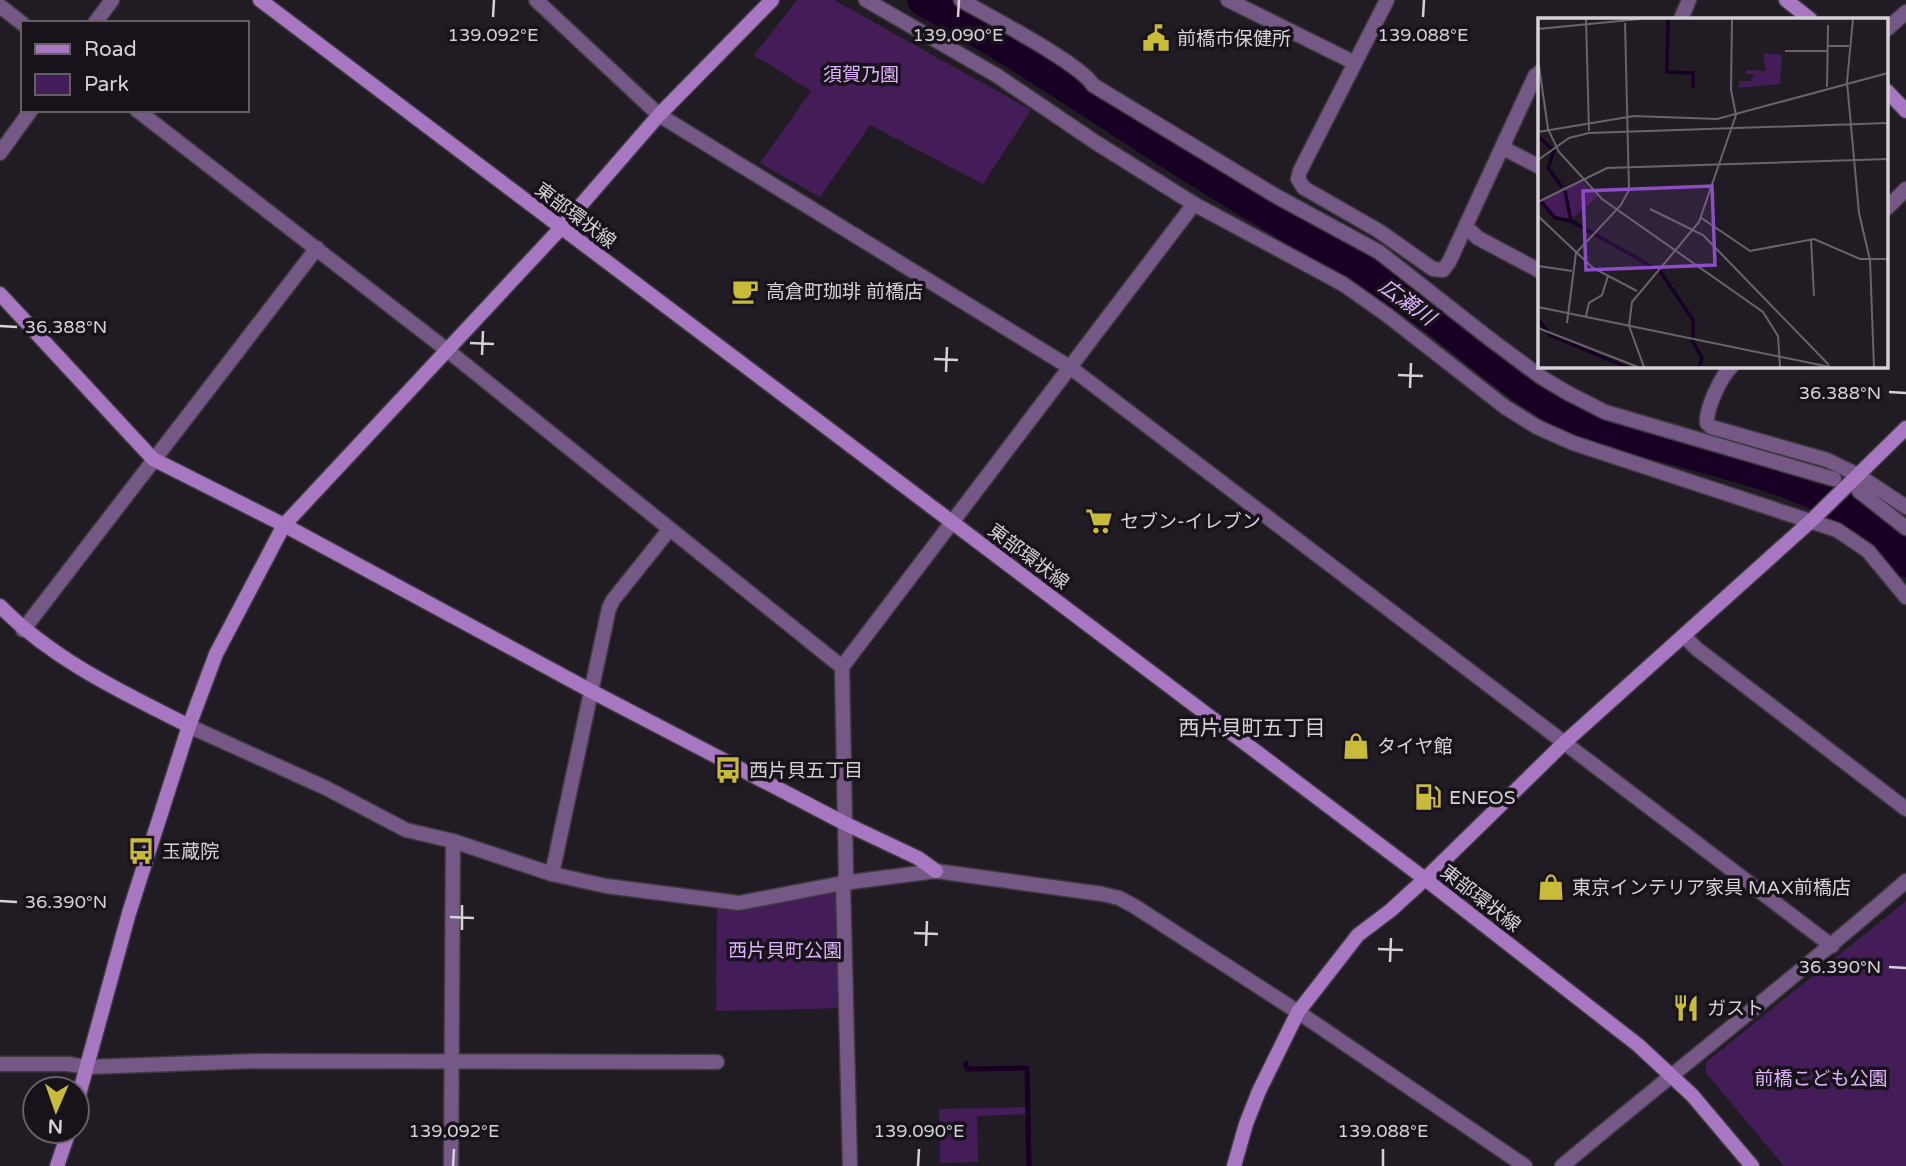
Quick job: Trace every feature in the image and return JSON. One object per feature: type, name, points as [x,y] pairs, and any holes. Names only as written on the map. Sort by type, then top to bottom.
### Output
[{"type":"street","points":[[96,21],[112,0]]},
{"type":"street","name":"東部環状線","points":[[260,0],[1425,879],[1638,1045],[1671,1074],[1752,1166]]},
{"type":"street","points":[[536,0],[659,115],[1070,368],[1832,946]]},
{"type":"street","points":[[85,1075],[129,913],[189,726],[216,654],[284,525],[561,228],[659,115],[772,0]]},
{"type":"street","points":[[866,0],[996,75],[1194,204],[1328,275],[1537,427],[1573,443],[1815,517],[1868,551],[1906,597]]},
{"type":"street","points":[[961,0],[1067,62],[1093,85],[1276,196],[1379,252],[1490,339],[1566,392],[1605,412],[1838,485]]},
{"type":"street","points":[[1228,0],[1355,63]]},
{"type":"street","points":[[1387,0],[1300,171],[1298,180],[1300,186],[1378,231],[1439,271],[1449,262],[1538,74]]},
{"type":"street","points":[[1681,18],[1689,0]]},
{"type":"street","points":[[1786,0],[1809,18]]},
{"type":"street","points":[[0,6],[21,22]]},
{"type":"street","points":[[1888,28],[1906,12]]},
{"type":"street","points":[[1888,92],[1906,111]]},
{"type":"street","points":[[0,153],[30,112]]},
{"type":"street","points":[[140,112],[447,349],[842,667]]},
{"type":"street","points":[[1503,148],[1538,166]]},
{"type":"street","points":[[1888,207],[1906,190]]},
{"type":"street","points":[[850,1166],[843,883],[846,875],[842,667],[1194,204]]},
{"type":"street","points":[[1466,227],[1478,238],[1538,270]]},
{"type":"street","points":[[23,630],[317,248]]},
{"type":"street","points":[[0,294],[153,459],[284,525],[844,824],[918,858],[936,871]]},
{"type":"street","points":[[1724,368],[1706,418],[1711,427],[1827,460],[1858,475],[1906,507]]},
{"type":"street","points":[[1234,1166],[1259,1091],[1298,1012],[1358,935],[1425,879],[1564,743],[1815,517],[1838,485],[1858,475],[1906,428]]},
{"type":"street","points":[[1860,491],[1906,527]]},
{"type":"street","points":[[552,874],[609,608],[669,530]]},
{"type":"street","points":[[0,606],[23,630],[86,673],[189,726],[326,788],[406,830],[453,841],[552,874],[606,886],[739,903],[843,883],[936,871],[1119,898],[1298,1012],[1525,1166]]},
{"type":"street","points":[[1684,636],[1697,649],[1906,808]]},
{"type":"street","points":[[451,1166],[453,841]]},
{"type":"street","points":[[1562,1166],[1671,1074],[1832,946],[1906,881]]},
{"type":"street","points":[[0,1064],[68,1064],[87,1067],[259,1061],[717,1062]]},
{"type":"street","points":[[57,1166],[64,1145]]},
{"type":"green space","name":"須賀乃園","points":[[797,0],[834,0],[1031,110],[983,184],[870,125],[820,197],[760,163],[811,91],[754,55]]},
{"type":"green space","name":"西片貝町公園","points":[[843,883],[845,1008],[716,1011],[717,900]]},
{"type":"green space","name":"前橋こども公園","points":[[1906,901],[1906,1166],[1784,1166],[1706,1073],[1706,1062]]},
{"type":"green space","points":[[1027,1107],[1028,1114],[977,1116],[978,1162],[940,1163],[939,1109]]},
{"type":"waterway","name":"広瀬川","points":[[923,0],[994,41],[1226,189],[1402,295],[1519,385],[1568,416],[1595,428],[1744,468],[1806,490],[1861,518],[1886,538],[1906,561]]},
{"type":"waterway","points":[[966,1063],[967,1069],[1027,1068],[1029,1166]]},
{"type":"place","name":"前橋市保健所","points":[[1156,38]]},
{"type":"place","name":"高倉町珈琲 前橋店","points":[[745,291]]},
{"type":"place","name":"セブン-イレブン","points":[[1099,521]]},
{"type":"place","name":"タイヤ館","points":[[1356,746]]},
{"type":"place","name":"西片貝五丁目","points":[[728,770]]},
{"type":"place","name":"ENEOS","points":[[1428,797]]},
{"type":"place","name":"玉蔵院","points":[[141,851]]},
{"type":"place","name":"東京インテリア家具 MAX前橋店","points":[[1551,887]]},
{"type":"place","name":"ガスト","points":[[1686,1008]]},
{"type":"district","name":"西片貝町五丁目","points":[[1252,728]]}]
